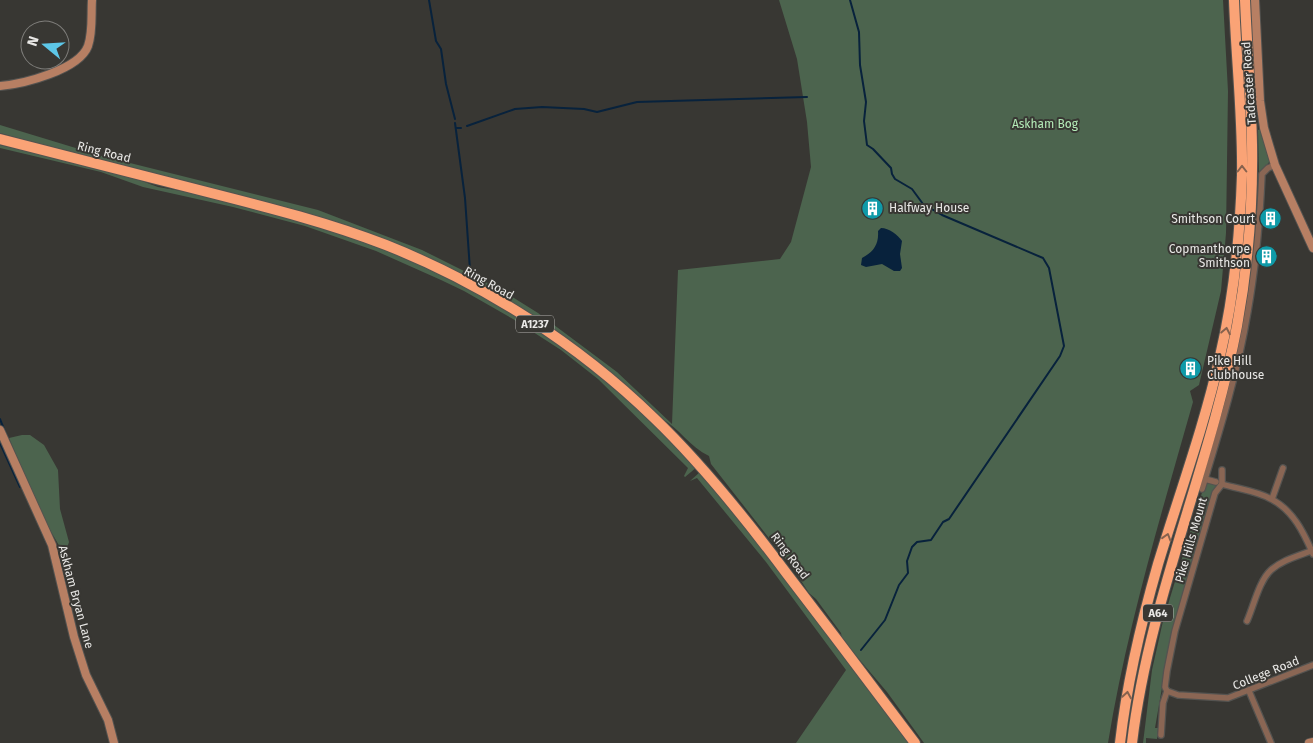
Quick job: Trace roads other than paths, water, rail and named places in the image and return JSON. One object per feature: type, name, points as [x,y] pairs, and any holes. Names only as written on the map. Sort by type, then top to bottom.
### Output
[{"type":"highway","name":"A64","points":[[1120,743],[1128,690],[1144,614],[1210,396],[1225,333],[1234,281],[1242,174],[1234,0]]},
{"type":"highway","name":"A64","points":[[1132,743],[1140,689],[1150,644],[1218,406],[1237,327],[1250,221],[1252,180],[1252,133],[1244,0]]},
{"type":"highway","name":"Ring Road","points":[[0,138],[288,212],[358,234],[440,269],[531,321],[615,382],[654,417],[701,466],[749,524],[915,743]]},
{"type":"street","points":[[0,86],[13,85],[36,78],[73,63],[81,57],[90,39],[92,0]]},
{"type":"street","name":"Tadcaster Road","points":[[1255,0],[1262,116],[1266,136],[1275,165],[1313,248]]},
{"type":"street","points":[[1202,489],[1231,390],[1246,328],[1256,255],[1262,174],[1268,168],[1275,165]]},
{"type":"street","name":"Askham Bryan Lane","points":[[0,430],[52,545],[74,637],[86,675],[108,720],[114,743]]},
{"type":"street","points":[[1272,499],[1283,468]]},
{"type":"street","name":"Pike Hills Mount","points":[[1160,735],[1163,703],[1167,691],[1165,687],[1167,671],[1175,631],[1222,470]]},
{"type":"street","points":[[1205,479],[1272,499],[1294,518],[1312,552],[1279,564],[1269,572],[1247,621]]},
{"type":"street","name":"College Road","points":[[1167,691],[1178,696],[1221,699],[1249,691],[1313,664]]},
{"type":"street","points":[[1249,691],[1272,743]]},
{"type":"street","points":[[1309,743],[1313,742]]},
{"type":"water","points":[[881,228],[893,232],[902,241],[900,254],[902,268],[900,271],[894,271],[882,264],[866,267],[861,265],[862,258],[874,247],[878,231]]},
{"type":"waterway","points":[[429,0],[436,41],[441,49],[446,84],[455,119]]},
{"type":"waterway","points":[[850,0],[859,32],[860,65],[866,102],[864,121],[867,145],[891,168],[895,179],[912,189],[923,204],[942,215],[1043,258],[1049,268],[1064,346],[1060,356],[949,519],[943,522],[931,540],[917,542],[912,547],[907,561],[908,573],[899,585],[885,620],[861,650]]},
{"type":"waterway","points":[[467,126],[515,109],[542,107],[584,109],[597,112],[637,102],[807,97]]},
{"type":"waterway","points":[[455,123],[465,198],[470,270]]},
{"type":"waterway","points":[[456,128],[461,128]]},
{"type":"waterway","points":[[0,419],[8,439]]},
{"type":"waterway","points":[[0,443],[20,487]]},
{"type":"place","name":"Halfway House","points":[[873,208]]},
{"type":"place","name":"Smithson Court","points":[[1271,219]]},
{"type":"place","name":"Copmanthorpe Smithson","points":[[1266,256]]},
{"type":"place","name":"Pike Hill Clubhouse","points":[[1191,368]]},
{"type":"park label","name":"Askham Bog","points":[[1045,124]]}]
